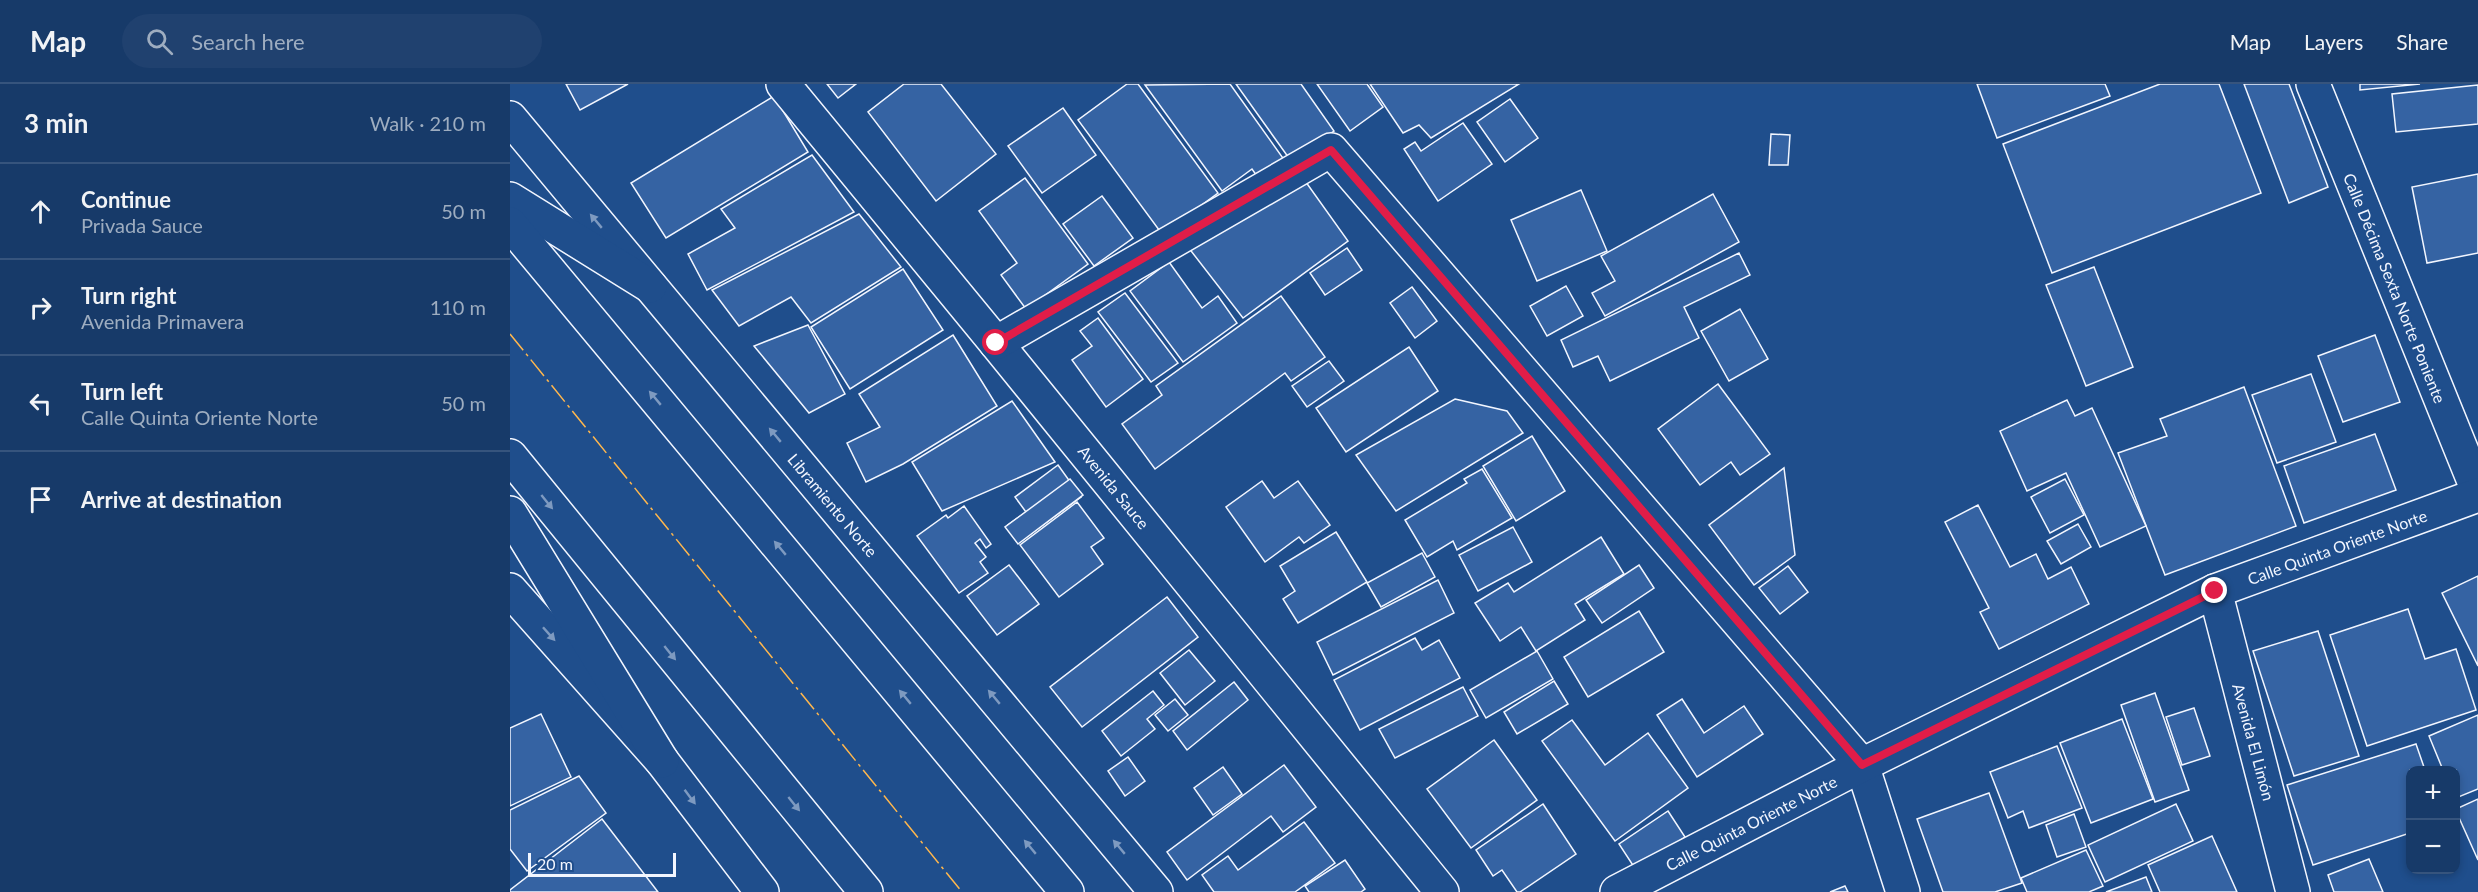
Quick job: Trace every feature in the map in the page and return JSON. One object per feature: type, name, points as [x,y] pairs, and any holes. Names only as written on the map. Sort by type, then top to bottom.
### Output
[{"type":"main road","name":"Avenida Sauce","points":[[783,84],[1442,892]]},
{"type":"main road","name":"Calle Décima Sexta Norte Poniente","points":[[2313,84],[2478,493]]},
{"type":"main road","name":"Libramiento Norte","points":[[510,118],[1156,892]]},
{"type":"main road","points":[[996,343],[1331,150],[1862,765],[1903,892]]},
{"type":"main road","points":[[510,200],[650,286]]},
{"type":"main road","points":[[510,224],[1067,892]]},
{"type":"main road","points":[[510,456],[866,892]]},
{"type":"main road","name":"Calle Quinta Oriente Norte","points":[[1617,892],[1862,765],[2215,591],[2478,493]]},
{"type":"main road","points":[[510,513],[662,761]]},
{"type":"main road","points":[[510,590],[662,761],[762,892]]},
{"type":"main road","name":"Avenida El Limón","points":[[2215,591],[2294,892]]},
{"type":"building","points":[[566,84],[628,84],[580,110]]},
{"type":"building","points":[[827,84],[856,84],[838,98]]},
{"type":"building","points":[[904,84],[941,84],[996,154],[936,201],[868,112]]},
{"type":"building","points":[[1127,84],[1138,84],[1218,193],[1162,234],[1078,120]]},
{"type":"building","points":[[1230,84],[1285,161],[1259,179],[1252,169],[1222,191],[1145,85]]},
{"type":"building","points":[[1236,84],[1301,84],[1334,131],[1291,161]]},
{"type":"building","points":[[1317,84],[1367,84],[1383,107],[1350,131]]},
{"type":"building","points":[[1370,84],[1519,84],[1431,138],[1419,125],[1403,133]]},
{"type":"building","points":[[1977,84],[2105,84],[2110,96],[1997,138]]},
{"type":"building","points":[[2160,84],[2219,84],[2261,193],[2052,273],[2003,144]]},
{"type":"building","points":[[2244,84],[2289,84],[2328,187],[2289,203]]},
{"type":"building","points":[[2360,84],[2420,84],[2360,90]]},
{"type":"building","points":[[2478,85],[2478,124],[2396,132],[2392,94]]},
{"type":"building","points":[[774,96],[808,152],[666,238],[631,183]]},
{"type":"building","points":[[1510,99],[1538,138],[1505,162],[1477,122]]},
{"type":"building","points":[[1063,108],[1096,155],[1042,193],[1008,146]]},
{"type":"building","points":[[1463,123],[1492,164],[1438,201],[1404,149],[1415,142],[1421,151]]},
{"type":"building","points":[[1771,134],[1790,135],[1788,165],[1769,165]]},
{"type":"building","points":[[812,155],[854,212],[707,290],[688,254],[735,228],[721,209]]},
{"type":"building","points":[[2478,174],[2478,253],[2427,263],[2412,187]]},
{"type":"building","points":[[1025,178],[1088,264],[1026,309],[1001,275],[1017,263],[979,211]]},
{"type":"building","points":[[1303,178],[1348,241],[1243,318],[1188,247]]},
{"type":"building","points":[[1581,190],[1607,251],[1537,281],[1511,220]]},
{"type":"building","points":[[1713,194],[1739,242],[1605,316],[1592,293],[1615,281],[1601,256]]},
{"type":"building","points":[[1102,196],[1133,238],[1094,266],[1063,224]]},
{"type":"building","points":[[859,214],[901,267],[811,323],[791,297],[739,326],[712,290]]},
{"type":"building","points":[[1347,248],[1362,270],[1325,295],[1310,273]]},
{"type":"building","points":[[1739,253],[1750,275],[1684,307],[1699,338],[1610,381],[1598,356],[1573,367],[1561,340]]},
{"type":"building","points":[[1169,262],[1202,308],[1218,296],[1237,323],[1183,362],[1130,291]]},
{"type":"building","points":[[2094,267],[2133,367],[2086,386],[2046,285]]},
{"type":"building","points":[[903,269],[943,330],[850,389],[811,327]]},
{"type":"building","points":[[1566,286],[1583,316],[1547,336],[1530,306]]},
{"type":"building","points":[[1412,287],[1437,321],[1415,338],[1390,303]]},
{"type":"building","points":[[1125,293],[1178,363],[1151,382],[1098,312]]},
{"type":"building","points":[[1281,296],[1325,357],[1291,381],[1285,373],[1155,469],[1122,424],[1162,395],[1156,386]]},
{"type":"building","points":[[1740,309],[1768,359],[1729,381],[1701,331]]},
{"type":"building","points":[[1098,318],[1143,379],[1106,407],[1072,360],[1092,346],[1080,331]]},
{"type":"building","points":[[808,325],[845,394],[809,413],[754,346]]},
{"type":"building","points":[[953,335],[997,406],[903,464],[866,482],[847,443],[880,427],[859,394]]},
{"type":"building","points":[[2375,335],[2400,402],[2343,422],[2318,356]]},
{"type":"building","points":[[1409,347],[1438,391],[1346,452],[1316,408]]},
{"type":"building","points":[[1329,361],[1344,381],[1307,407],[1292,386]]},
{"type":"building","points":[[2311,374],[2336,442],[2277,463],[2252,395]]},
{"type":"building","points":[[1718,384],[1770,454],[1740,475],[1731,462],[1700,485],[1658,429]]},
{"type":"building","points":[[2244,387],[2296,526],[2165,575],[2118,453],[2167,436],[2160,419]]},
{"type":"building","points":[[1455,399],[1507,411],[1523,433],[1396,511],[1356,455]]},
{"type":"building","points":[[2067,400],[2075,416],[2092,408],[2146,526],[2100,547],[2066,473],[2027,491],[2000,431]]},
{"type":"building","points":[[1012,401],[1055,462],[942,511],[912,462]]},
{"type":"building","points":[[2375,434],[2396,490],[2304,523],[2284,466]]},
{"type":"building","points":[[1532,436],[1565,491],[1516,521],[1483,466]]},
{"type":"building","points":[[1058,465],[1081,497],[1021,541],[1008,525],[1026,512],[1015,497]]},
{"type":"building","points":[[1784,468],[1795,555],[1754,585],[1709,525]]},
{"type":"building","points":[[1482,469],[1512,518],[1457,550],[1453,541],[1427,557],[1405,520],[1467,483],[1464,479]]},
{"type":"building","points":[[1070,479],[1083,495],[1018,544],[1005,527]]},
{"type":"building","points":[[2065,479],[2084,515],[2050,533],[2031,497]]},
{"type":"building","points":[[1262,481],[1274,498],[1298,481],[1330,525],[1304,543],[1299,537],[1265,562],[1226,507]]},
{"type":"building","points":[[1077,502],[1104,538],[1091,547],[1103,564],[1059,597],[1020,545]]},
{"type":"building","points":[[1978,505],[2010,567],[2036,554],[2048,579],[2071,567],[2089,604],[1999,649],[1980,612],[1989,608],[1945,522]]},
{"type":"building","points":[[964,506],[991,544],[986,548],[980,539],[975,543],[986,557],[980,562],[988,573],[959,593],[917,536],[946,515],[948,518]]},
{"type":"building","points":[[2078,524],[2091,547],[2061,564],[2047,541]]},
{"type":"building","points":[[1513,527],[1532,562],[1478,591],[1459,555]]},
{"type":"building","points":[[1336,532],[1367,582],[1298,623],[1283,599],[1295,591],[1280,566]]},
{"type":"building","points":[[1601,537],[1624,574],[1575,604],[1585,620],[1536,651],[1521,627],[1500,641],[1475,603],[1508,583],[1514,592]]},
{"type":"building","points":[[1422,553],[1435,577],[1381,607],[1367,583]]},
{"type":"building","points":[[1009,565],[1039,604],[997,635],[967,596]]},
{"type":"building","points":[[1639,565],[1654,588],[1602,623],[1586,600]]},
{"type":"building","points":[[1788,566],[1808,592],[1780,614],[1759,588]]},
{"type":"building","points":[[2478,576],[2478,666],[2442,593]]},
{"type":"building","points":[[1438,580],[1454,613],[1333,675],[1317,642]]},
{"type":"building","points":[[1167,597],[1198,637],[1082,727],[1050,687]]},
{"type":"building","points":[[2408,609],[2425,659],[2456,649],[2476,710],[2367,746],[2330,635]]},
{"type":"building","points":[[1639,611],[1664,652],[1588,697],[1564,657]]},
{"type":"building","points":[[2318,631],[2359,756],[2294,776],[2253,651]]},
{"type":"building","points":[[1415,638],[1422,650],[1439,640],[1460,678],[1360,730],[1334,680]]},
{"type":"building","points":[[1189,650],[1215,681],[1185,705],[1160,673]]},
{"type":"building","points":[[1537,651],[1553,679],[1486,718],[1470,690]]},
{"type":"building","points":[[1554,681],[1568,704],[1517,734],[1504,712]]},
{"type":"building","points":[[1234,682],[1248,700],[1187,750],[1173,731]]},
{"type":"building","points":[[1463,687],[1478,716],[1395,758],[1379,729]]},
{"type":"building","points":[[1153,691],[1164,705],[1147,719],[1155,729],[1121,756],[1102,731]]},
{"type":"building","points":[[2155,693],[2189,790],[2155,802],[2121,705]]},
{"type":"building","points":[[1175,699],[1188,715],[1168,731],[1155,715]]},
{"type":"building","points":[[1682,699],[1704,733],[1744,706],[1763,734],[1697,777],[1657,715]]},
{"type":"building","points":[[2194,708],[2210,756],[2182,765],[2166,717]]},
{"type":"building","points":[[541,714],[571,777],[510,806],[510,728]]},
{"type":"building","points":[[2478,715],[2478,789],[2460,796],[2460,766],[2441,766],[2429,736]]},
{"type":"building","points":[[2122,719],[2153,799],[2091,823],[2060,743]]},
{"type":"building","points":[[1572,720],[1605,765],[1648,733],[1688,788],[1615,841],[1542,741]]},
{"type":"building","points":[[1494,740],[1537,800],[1471,848],[1427,789]]},
{"type":"building","points":[[2416,744],[2424,766],[2406,766],[2406,834],[2313,865],[2287,785]]},
{"type":"building","points":[[2057,746],[2082,808],[2029,828],[2023,811],[2008,818],[1990,772]]},
{"type":"building","points":[[1128,757],[1145,781],[1125,796],[1108,771]]},
{"type":"building","points":[[1284,765],[1316,807],[1283,832],[1271,816],[1187,880],[1167,852]]},
{"type":"building","points":[[1223,767],[1242,794],[1213,815],[1194,788]]},
{"type":"building","points":[[579,776],[606,813],[527,871],[510,849],[510,810]]},
{"type":"building","points":[[1989,793],[2022,883],[1995,892],[1943,892],[1917,819]]},
{"type":"building","points":[[2478,799],[2478,860],[2460,820],[2460,807]]},
{"type":"building","points":[[1543,804],[1576,854],[1517,892],[1502,870],[1493,876],[1476,850]]},
{"type":"building","points":[[2176,804],[2193,841],[2105,882],[2088,845]]},
{"type":"building","points":[[1668,811],[1685,837],[1636,870],[1619,844]]},
{"type":"building","points":[[2074,814],[2086,847],[2057,857],[2046,825]]},
{"type":"building","points":[[602,819],[658,892],[510,892],[510,890]]},
{"type":"building","points":[[1304,822],[1335,863],[1295,892],[1214,892],[1202,875],[1228,856],[1238,870]]},
{"type":"building","points":[[2212,836],[2237,892],[2160,892],[2148,865]]},
{"type":"building","points":[[2086,850],[2103,886],[2089,892],[2027,892],[2021,878]]},
{"type":"building","points":[[2369,859],[2383,892],[2334,892],[2328,875]]},
{"type":"building","points":[[1345,860],[1365,889],[1361,892],[1309,892],[1305,886]]},
{"type":"building","points":[[2146,877],[2152,892],[2106,892]]},
{"type":"building","points":[[1845,886],[1848,892],[1830,892]]},
{"type":"power","points":[[510,334],[962,892]]},
{"type":"route","points":[[996,343],[1331,150],[1862,765],[2215,591]]}]
